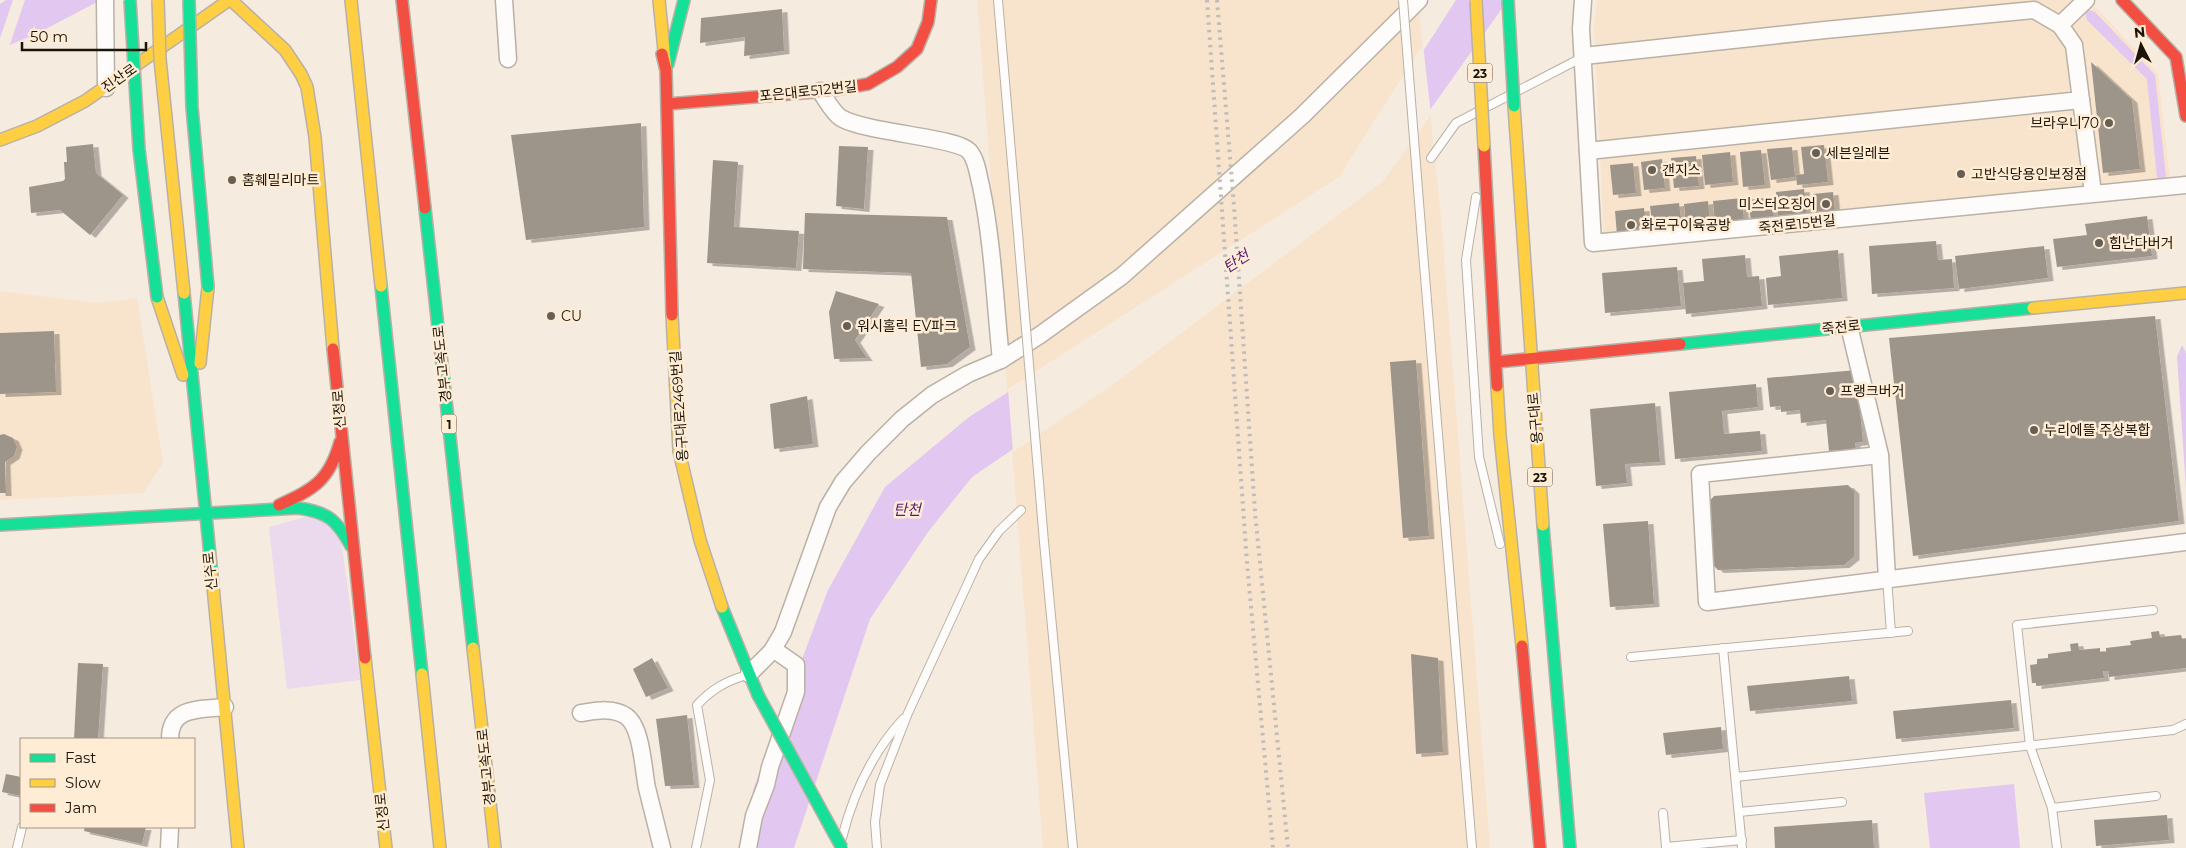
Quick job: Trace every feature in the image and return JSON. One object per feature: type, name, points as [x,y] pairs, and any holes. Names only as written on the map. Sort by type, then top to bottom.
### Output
[{"type":"main road","points":[[130,0],[133,82],[139,154],[157,297],[195,411]]},
{"type":"main road","name":"신수로","points":[[158,0],[161,68],[238,848]]},
{"type":"main road","points":[[189,0],[192,107],[208,287],[195,411]]},
{"type":"main road","name":"진산로","points":[[0,140],[37,126],[106,88],[230,0]]},
{"type":"main road","name":"신정로","points":[[230,0],[285,49],[300,72],[307,88],[315,137],[341,438],[386,848]]},
{"type":"main road","points":[[351,0],[440,848]]},
{"type":"main road","name":"경부고속도로","points":[[402,0],[495,848]]},
{"type":"main road","points":[[649,0],[666,70]]},
{"type":"main road","points":[[659,0],[666,70]]},
{"type":"main road","points":[[666,70],[668,0]]},
{"type":"main road","points":[[666,70],[683,10],[684,0]]},
{"type":"main road","name":"포은대로512번길","points":[[667,104],[820,91],[868,84],[897,67],[917,49],[928,22],[931,0]]},
{"type":"main road","name":"23","points":[[1476,0],[1500,434],[1520,624],[1540,848]]},
{"type":"main road","name":"용구대로","points":[[1508,0],[1530,358],[1570,848]]},
{"type":"main road","points":[[2122,0],[2176,57],[2186,116]]},
{"type":"main road","name":"용구대로2469번길","points":[[666,70],[671,284],[679,451],[700,540],[725,615],[749,674],[758,695],[841,848]]},
{"type":"main road","name":"죽전로","points":[[1497,362],[2186,293]]},
{"type":"main road","points":[[270,508],[291,501],[311,490],[334,463],[341,438]]},
{"type":"main road","points":[[0,525],[270,508],[318,510],[332,518],[343,529],[353,550]]},
{"type":"street","points":[[105,0],[106,88]]},
{"type":"street","points":[[504,0],[508,59]]},
{"type":"street","points":[[749,674],[773,649],[783,632],[828,506],[842,482],[868,453],[902,419],[932,395],[968,374],[1001,360],[1122,276],[1302,116],[1419,0]]},
{"type":"street","name":"죽전로15번길","points":[[1583,0],[1582,29],[1593,243],[2186,185]]},
{"type":"street","points":[[2062,23],[2086,0]]},
{"type":"street","points":[[1584,56],[2029,5],[2062,23],[2074,45],[2093,193]]},
{"type":"street","points":[[820,91],[839,117],[861,127],[936,140],[962,146],[968,150],[976,164],[986,210],[995,284],[1001,360]]},
{"type":"street","points":[[1588,151],[2081,100]]},
{"type":"street","points":[[1849,326],[1880,455],[1886,578]]},
{"type":"street","points":[[1880,455],[1700,474],[1706,602],[2186,542]]},
{"type":"street","points":[[748,848],[754,816],[796,692],[796,665],[773,649]]},
{"type":"street","points":[[170,738],[173,722],[183,712],[225,707]]},
{"type":"street","points":[[581,713],[613,710],[630,719],[642,754],[646,786],[662,848]]},
{"type":"street","points":[[169,848],[170,828]]},
{"type":"lane","points":[[998,0],[1044,542],[1073,848]]},
{"type":"lane","points":[[1404,0],[1472,848]]},
{"type":"lane","points":[[1431,158],[1456,123],[1584,56]]},
{"type":"lane","points":[[1484,146],[1466,260],[1479,458],[1502,550]]},
{"type":"lane","points":[[877,848],[875,822],[880,785],[908,713],[979,560],[994,536],[1021,510]]},
{"type":"lane","points":[[1504,559],[1520,624]]},
{"type":"lane","points":[[1886,578],[1891,633]]},
{"type":"lane","points":[[2057,848],[2052,808],[2030,746],[2017,625],[2153,610]]},
{"type":"lane","points":[[1631,657],[1908,631]]},
{"type":"lane","points":[[1663,813],[1666,847],[1742,844],[1723,648]]},
{"type":"lane","points":[[696,848],[710,780],[697,705],[725,681],[749,674]]},
{"type":"lane","points":[[841,848],[846,821],[861,782],[887,738],[908,713]]},
{"type":"lane","points":[[1736,777],[2173,730],[2186,724]]},
{"type":"lane","points":[[2052,808],[2156,796]]},
{"type":"lane","points":[[1739,812],[1842,802]]},
{"type":"lane","points":[[17,848],[22,828]]},
{"type":"shaded area","points":[[977,0],[1418,0],[1441,217],[1490,848],[1043,848]]},
{"type":"shaded area","points":[[1597,0],[2089,0],[2158,74],[2170,180],[1604,239],[1594,27]]},
{"type":"shaded area","points":[[0,291],[98,303],[137,298],[163,463],[143,493],[0,500]]},
{"type":"shaded area","points":[[313,515],[340,531],[360,680],[287,689],[269,527]]},
{"type":"water","points":[[6,0],[101,0],[36,34],[0,49],[0,4]]},
{"type":"water","name":"탄천","points":[[1456,0],[1508,0],[1381,179],[1110,383],[972,477],[928,532],[870,619],[794,848],[745,848],[753,790],[828,590],[885,487],[969,417],[1341,179]]},
{"type":"water","points":[[2084,8],[2095,12],[2155,75],[2166,177],[2162,184],[2157,178],[2147,79],[2087,20]]},
{"type":"water","points":[[2182,345],[2186,353],[2186,488],[2177,357]]},
{"type":"water","points":[[2014,784],[2020,848],[1930,848],[1924,793]]},
{"type":"pier","points":[[13,0],[25,0],[9,47],[0,51],[0,38]]},
{"type":"pier","points":[[1423,44],[1431,115],[1383,181],[1112,385],[1013,452],[1008,389],[1339,177]]},
{"type":"building","points":[[782,9],[784,51],[744,56],[745,37],[700,43],[701,18]]},
{"type":"building","points":[[2091,62],[2132,100],[2140,169],[2103,173]]},
{"type":"building","points":[[641,123],[644,227],[526,240],[511,135]]},
{"type":"building","points":[[93,144],[96,173],[123,195],[90,235],[60,210],[31,213],[29,187],[63,181],[65,179],[64,162],[67,162],[66,147]]},
{"type":"building","points":[[1824,145],[1828,182],[1797,185],[1796,175],[1804,174],[1801,147]]},
{"type":"building","points":[[839,146],[868,147],[864,209],[836,206]]},
{"type":"building","points":[[1792,147],[1795,177],[1771,180],[1767,149]]},
{"type":"building","points":[[1761,150],[1765,185],[1743,187],[1740,152]]},
{"type":"building","points":[[1730,152],[1733,182],[1705,185],[1702,155]]},
{"type":"building","points":[[1696,156],[1699,186],[1674,188],[1671,158]]},
{"type":"building","points":[[1662,159],[1665,188],[1644,190],[1641,162]]},
{"type":"building","points":[[713,160],[738,162],[734,227],[799,231],[796,268],[707,263]]},
{"type":"building","points":[[1633,163],[1636,193],[1613,195],[1610,165]]},
{"type":"building","points":[[1804,189],[1807,214],[1778,217],[1776,192]]},
{"type":"building","points":[[1833,192],[1835,211],[1815,213],[1813,194]]},
{"type":"building","points":[[1772,197],[1774,219],[1751,221],[1748,200]]},
{"type":"building","points":[[1742,198],[1744,221],[1715,224],[1713,201]]},
{"type":"building","points":[[1708,201],[1710,224],[1686,227],[1684,204]]},
{"type":"building","points":[[1679,203],[1682,227],[1653,230],[1650,206]]},
{"type":"building","points":[[1644,208],[1647,231],[1617,235],[1615,211]]},
{"type":"building","points":[[805,213],[947,217],[970,347],[947,364],[921,367],[911,273],[803,269]]},
{"type":"building","points":[[2147,216],[2152,256],[2057,267],[2053,239],[2087,235],[2085,224]]},
{"type":"building","points":[[1936,241],[1938,260],[1952,259],[1954,288],[1872,294],[1869,246]]},
{"type":"building","points":[[2044,246],[2048,278],[1959,289],[1955,256]]},
{"type":"building","points":[[1838,250],[1842,298],[1768,305],[1766,278],[1781,276],[1779,256]]},
{"type":"building","points":[[1745,255],[1747,277],[1759,276],[1762,306],[1686,314],[1683,283],[1704,281],[1702,259]]},
{"type":"building","points":[[1677,267],[1681,306],[1605,313],[1602,273]]},
{"type":"building","name":"워시홀릭 EV파크","points":[[836,291],[879,304],[855,340],[867,358],[834,359],[829,312]]},
{"type":"building","name":"누리에뜰 주상복합","points":[[2155,316],[2179,521],[1913,556],[1889,338]]},
{"type":"building","points":[[54,331],[56,392],[0,394],[0,333]]},
{"type":"building","points":[[1416,360],[1429,536],[1403,538],[1390,362]]},
{"type":"building","points":[[1856,370],[1863,442],[1855,443],[1856,449],[1829,451],[1826,420],[1801,423],[1800,410],[1781,412],[1781,406],[1770,407],[1767,378]]},
{"type":"building","points":[[1756,384],[1758,407],[1722,411],[1724,434],[1760,431],[1762,451],[1675,459],[1669,392]]},
{"type":"building","points":[[807,396],[813,444],[774,449],[770,404]]},
{"type":"building","points":[[1655,403],[1660,462],[1625,464],[1627,483],[1596,486],[1590,409]]},
{"type":"building","points":[[4,434],[13,438],[17,447],[14,456],[5,462],[6,493],[0,493],[0,435]]},
{"type":"building","points":[[1848,485],[1854,491],[1854,557],[1844,565],[1718,570],[1709,561],[1706,505],[1714,496]]},
{"type":"building","points":[[1648,521],[1654,604],[1610,607],[1603,524]]},
{"type":"building","points":[[2159,631],[2160,637],[2181,635],[2182,639],[2186,639],[2186,668],[2109,677],[2109,671],[2103,671],[2104,678],[2036,686],[2036,683],[2032,683],[2030,665],[2037,664],[2037,659],[2048,658],[2048,654],[2071,651],[2070,644],[2078,643],[2079,650],[2100,648],[2100,652],[2106,652],[2106,648],[2131,645],[2130,641],[2152,638],[2151,632]]},
{"type":"building","points":[[1411,654],[1438,658],[1443,752],[1416,754]]},
{"type":"building","points":[[652,658],[668,688],[646,697],[633,669]]},
{"type":"building","points":[[78,663],[103,664],[98,738],[74,738]]},
{"type":"building","points":[[1849,676],[1852,701],[1750,711],[1747,686]]},
{"type":"building","points":[[2011,700],[2014,728],[1896,739],[1893,711]]},
{"type":"building","points":[[687,715],[694,785],[665,786],[656,719]]},
{"type":"building","points":[[1721,727],[1723,749],[1666,755],[1663,733]]},
{"type":"building","points":[[6,774],[20,777],[20,796],[2,792]]},
{"type":"building","points":[[2167,815],[2169,840],[2096,846],[2094,820]]},
{"type":"building","points":[[1872,820],[1874,848],[1775,848],[1774,827]]},
{"type":"building","points":[[85,828],[146,828],[142,844],[84,831]]},
{"type":"railway","points":[[1207,0],[1247,563],[1273,848]]},
{"type":"railway","points":[[1217,0],[1234,206],[1255,512],[1288,848]]},
{"type":"traffic: fast","points":[[130,0],[139,149],[157,297]]},
{"type":"traffic: fast","points":[[189,0],[192,107],[208,287]]},
{"type":"traffic: fast","points":[[668,64],[684,0]]},
{"type":"traffic: fast","points":[[1508,0],[1514,106]]},
{"type":"traffic: fast","points":[[425,208],[473,648]]},
{"type":"traffic: fast","points":[[381,286],[422,674]]},
{"type":"traffic: fast","points":[[184,293],[212,576]]},
{"type":"traffic: fast","points":[[1680,344],[2033,308]]},
{"type":"traffic: fast","points":[[0,525],[298,508],[317,512],[331,519],[351,546]]},
{"type":"traffic: fast","points":[[1543,525],[1570,848]]},
{"type":"traffic: fast","points":[[722,607],[758,695]]},
{"type":"traffic: fast","points":[[758,695],[842,848]]},
{"type":"traffic: slow","points":[[158,0],[160,59],[184,293]]},
{"type":"traffic: slow","points":[[0,140],[37,126],[85,101],[229,0]]},
{"type":"traffic: slow","points":[[231,0],[285,50],[307,87],[315,137],[333,349]]},
{"type":"traffic: slow","points":[[351,0],[381,286]]},
{"type":"traffic: slow","points":[[659,0],[666,70]]},
{"type":"traffic: slow","points":[[1476,0],[1484,146]]},
{"type":"traffic: slow","points":[[1514,106],[1543,525]]},
{"type":"traffic: slow","points":[[200,363],[208,287]]},
{"type":"traffic: slow","points":[[2033,308],[2186,293]]},
{"type":"traffic: slow","points":[[157,297],[183,375]]},
{"type":"traffic: slow","points":[[672,315],[679,451],[700,540],[722,607]]},
{"type":"traffic: slow","points":[[1497,386],[1500,435],[1522,646]]},
{"type":"traffic: slow","points":[[212,576],[238,848]]},
{"type":"traffic: slow","points":[[473,648],[495,848]]},
{"type":"traffic: slow","points":[[365,658],[386,848]]},
{"type":"traffic: slow","points":[[422,674],[440,848]]},
{"type":"traffic: jam","points":[[402,0],[425,208]]},
{"type":"traffic: jam","points":[[667,104],[828,91],[868,84],[897,67],[917,49],[928,22],[931,0]]},
{"type":"traffic: jam","points":[[2122,0],[2176,57],[2186,116]]},
{"type":"traffic: jam","points":[[662,54],[666,70],[672,315]]},
{"type":"traffic: jam","points":[[1484,146],[1497,386]]},
{"type":"traffic: jam","points":[[1497,362],[1680,344]]},
{"type":"traffic: jam","points":[[333,349],[365,658]]},
{"type":"traffic: jam","points":[[279,505],[302,494],[325,475],[331,466],[340,442]]},
{"type":"traffic: jam","points":[[1522,646],[1540,848]]},
{"type":"place","name":"브라우니70","points":[[2109,123]]},
{"type":"place","name":"세븐일레븐","points":[[1816,153]]},
{"type":"place","name":"갠지스","points":[[1652,170]]},
{"type":"place","name":"고반식당용인보정점","points":[[1961,174]]},
{"type":"place","name":"홈훼밀리마트","points":[[232,180]]},
{"type":"place","name":"미스터오징어","points":[[1826,204]]},
{"type":"place","name":"화로구이육공방","points":[[1631,225]]},
{"type":"place","name":"힘난다버거","points":[[2099,243]]},
{"type":"place","name":"CU","points":[[551,316]]},
{"type":"place","name":"워시홀릭 EV파크","points":[[847,326]]},
{"type":"place","name":"프랭크버거","points":[[1830,391]]},
{"type":"place","name":"누리에뜰 주상복합","points":[[2034,430]]}]
